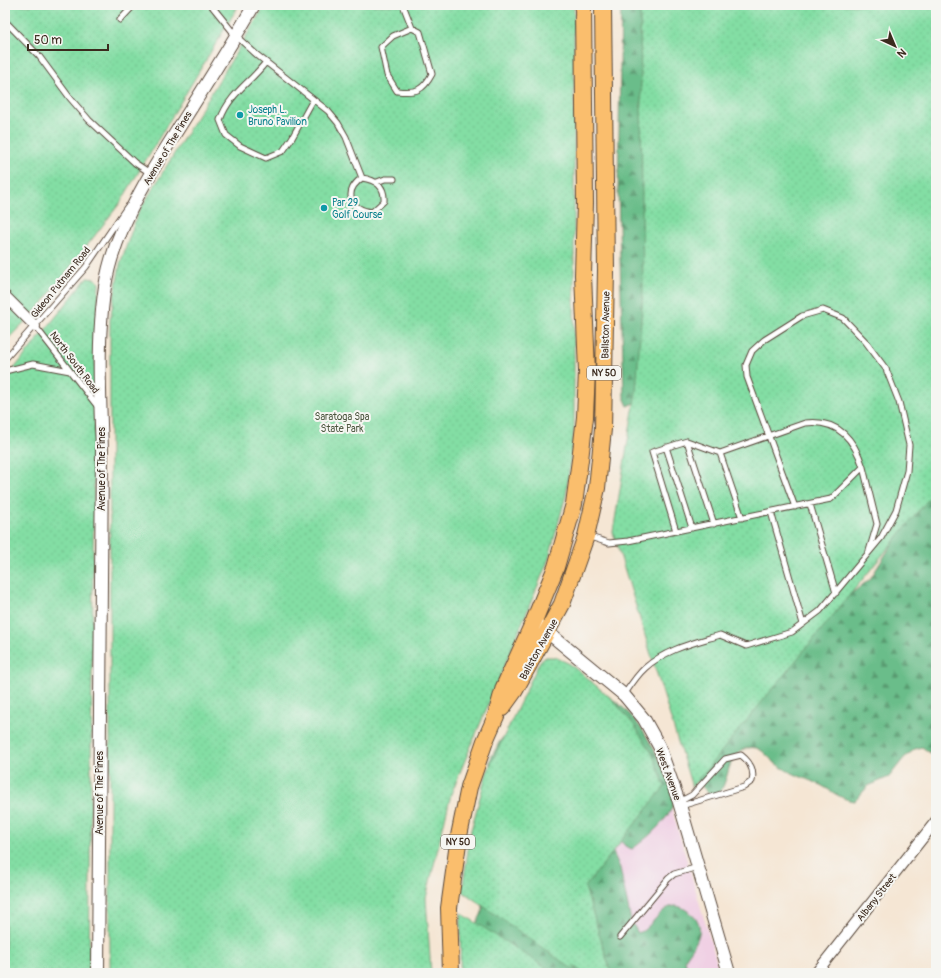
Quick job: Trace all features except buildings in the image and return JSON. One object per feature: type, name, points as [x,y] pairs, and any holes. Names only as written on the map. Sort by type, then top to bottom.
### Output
[{"type":"highway","name":"Ballston Avenue","points":[[451,973],[449,908],[459,836],[469,787],[496,716],[504,687],[534,621],[556,567],[574,504],[585,417],[586,328],[583,275],[585,203],[583,5]]},
{"type":"highway","name":"Ballston Avenue","points":[[496,716],[515,690],[562,604],[586,536],[597,488],[603,429],[606,270],[603,5]]},
{"type":"street","name":"Avenue of The Pines","points":[[98,973],[102,458],[100,410],[103,302],[110,261],[125,223],[150,173],[254,5]]},
{"type":"street","points":[[5,296],[35,326]]},
{"type":"street","name":"West Avenue","points":[[534,621],[624,695],[644,719],[659,746],[680,804],[729,973]]},
{"type":"street","name":"Albany Street","points":[[816,973],[936,821]]},
{"type":"lane","points":[[120,20],[134,5]]},
{"type":"lane","points":[[211,5],[236,36],[328,112],[338,123],[356,161],[362,178]]},
{"type":"lane","points":[[403,5],[412,28],[420,32],[432,74],[426,86],[411,93],[398,91],[387,75],[381,47],[392,36],[412,28]]},
{"type":"lane","points":[[5,21],[39,56],[70,98],[89,120],[135,163],[150,173]]},
{"type":"lane","points":[[266,62],[255,77],[233,95],[224,108],[220,120],[226,135],[240,146],[266,158],[283,152],[312,100]]},
{"type":"lane","name":"Gideon Putnam Road","points":[[5,359],[86,267],[150,173]]},
{"type":"lane","points":[[362,178],[372,179],[376,182],[384,194],[384,201],[372,212],[365,211],[358,207],[352,200],[350,192],[354,184],[362,178]]},
{"type":"lane","points":[[376,182],[385,179],[394,179]]},
{"type":"lane","points":[[624,695],[644,669],[659,657],[677,649],[720,635],[746,646],[792,632],[820,611],[836,593],[881,538],[896,510],[906,471],[909,445],[899,402],[886,369],[865,340],[843,318],[823,310],[802,316],[764,340],[752,351],[746,365],[748,377],[795,507]]},
{"type":"lane","name":"North South Road","points":[[35,326],[100,410]]},
{"type":"lane","points":[[5,371],[33,364],[70,371]]},
{"type":"lane","points":[[676,532],[652,452],[687,441],[720,453],[805,423],[820,421],[834,426],[847,436],[858,451],[877,524],[868,554]]},
{"type":"lane","points":[[687,441],[714,524]]},
{"type":"lane","points":[[666,447],[692,528]]},
{"type":"lane","points":[[720,453],[742,518]]},
{"type":"lane","points":[[586,536],[609,543],[676,532],[831,500],[862,467]]},
{"type":"lane","points":[[810,504],[836,593]]},
{"type":"lane","points":[[771,512],[803,624]]},
{"type":"lane","points":[[741,755],[749,762],[754,775],[752,781],[744,787],[680,804],[692,795],[725,759],[741,755]]},
{"type":"lane","points":[[620,937],[668,878],[674,874],[698,867]]},
{"type":"shaded area","points":[[665,786],[720,973],[612,973],[585,887]]},
{"type":"green space","points":[[5,5],[239,5],[120,203],[41,305],[5,342]]},
{"type":"green space","name":"Saratoga Spa State Park","points":[[265,5],[574,5],[574,430],[566,495],[548,561],[451,794],[426,898],[431,973],[110,973],[110,320],[120,264],[138,213]]},
{"type":"green space","points":[[621,5],[936,5],[936,757],[922,747],[915,749],[904,758],[889,777],[868,786],[855,801],[839,796],[821,785],[784,769],[757,748],[743,749],[735,756],[729,767],[724,785],[717,795],[710,795],[696,777],[795,638],[870,579],[896,538],[640,400],[628,406],[624,397],[618,191]]},
{"type":"green space","points":[[640,5],[936,5],[936,490],[692,787],[613,532],[636,392],[643,292]]},
{"type":"green space","points":[[87,278],[96,279],[99,283],[95,368],[89,973],[5,973],[5,380]]},
{"type":"green space","points":[[546,657],[555,657],[570,664],[612,699],[634,725],[652,753],[665,786],[585,887],[611,973],[583,973],[573,965],[578,973],[462,891],[471,830],[487,772],[540,661]]},
{"type":"green space","points":[[605,694],[626,710],[642,730],[655,752],[674,793],[674,803],[671,811],[652,833],[632,849],[625,846],[621,841]]},
{"type":"green space","points":[[514,724],[590,800],[620,868],[631,921],[638,933],[649,926],[664,910],[670,907],[676,906],[683,908],[697,920],[699,925],[699,936],[685,959],[688,973],[468,973],[471,936],[483,909],[482,900],[490,782],[490,760],[500,741]]},
{"type":"green space","points":[[461,913],[554,973],[460,973]]},
{"type":"place","name":"Joseph L. Bruno Pavilion","points":[[240,115]]},
{"type":"place","name":"Par 29 Golf Course","points":[[324,208]]}]
